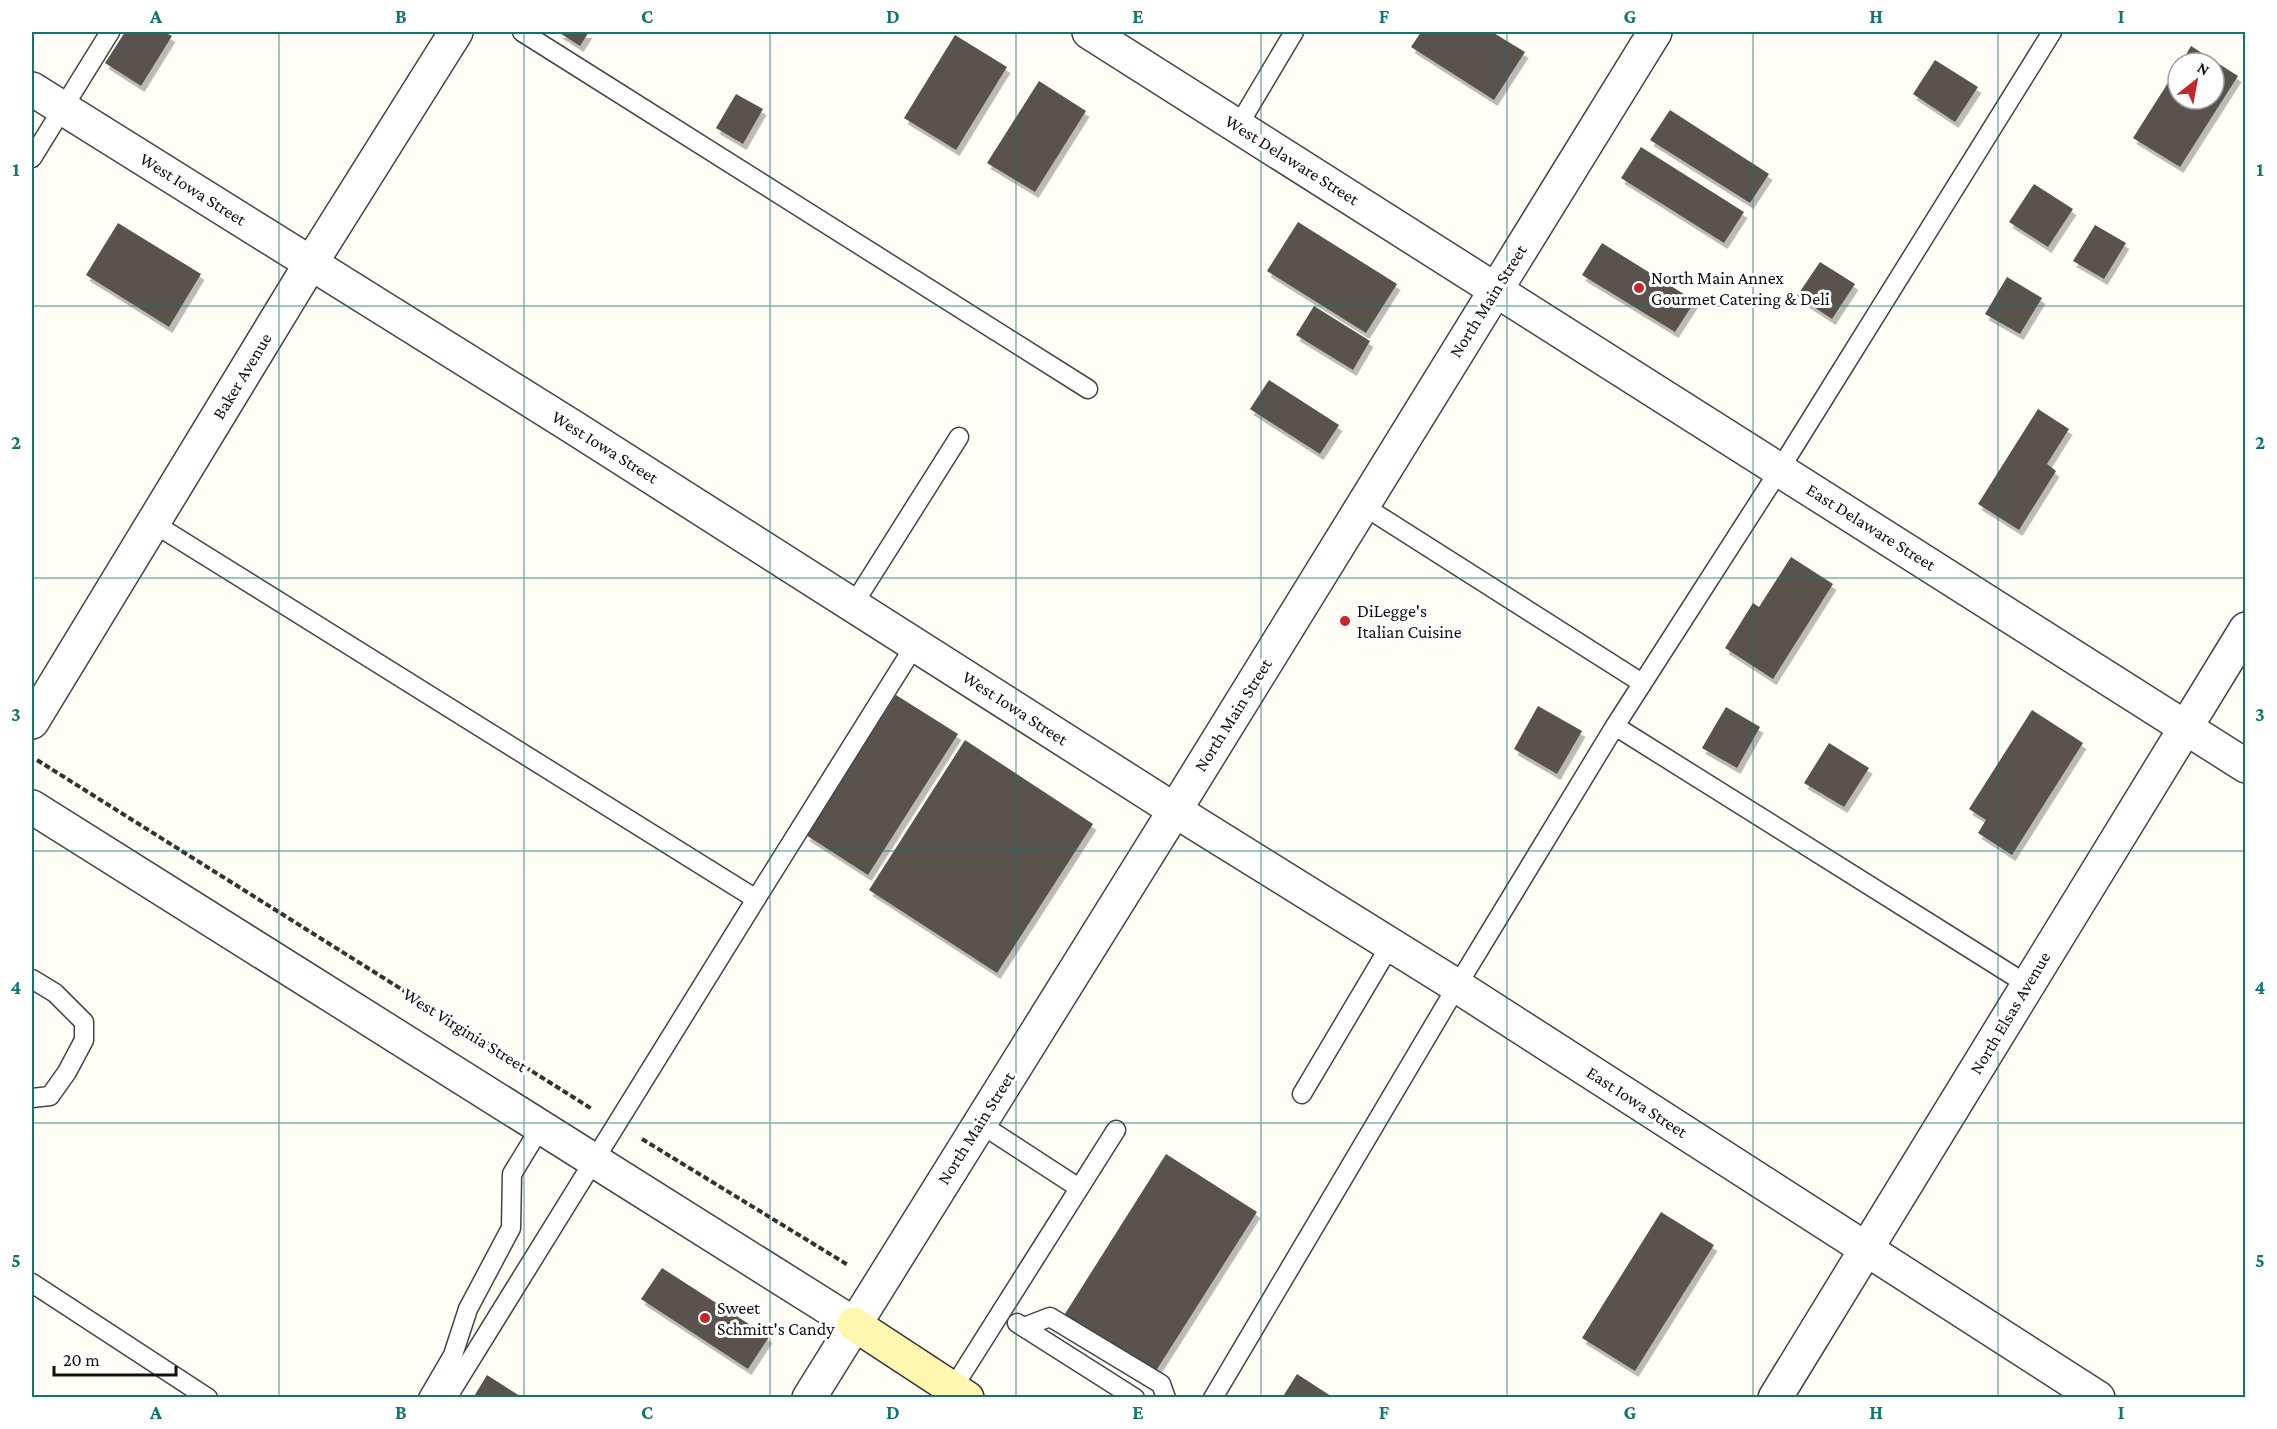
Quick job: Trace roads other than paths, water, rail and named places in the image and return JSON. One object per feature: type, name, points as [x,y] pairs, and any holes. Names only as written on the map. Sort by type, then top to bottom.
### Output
[{"type":"main road","points":[[854,1324],[960,1393]]},
{"type":"street","name":"Baker Avenue","points":[[32,722],[311,263],[456,32]]},
{"type":"street","name":"West Delaware Street","points":[[1089,32],[1496,288]]},
{"type":"street","name":"North Main Street","points":[[809,1398],[1175,810],[1654,32]]},
{"type":"street","name":"West Iowa Street","points":[[32,89],[854,605],[1175,810]]},
{"type":"street","name":"East Delaware Street","points":[[1496,288],[2246,766]]},
{"type":"street","name":"North Elsas Avenue","points":[[1775,1398],[2246,629]]},
{"type":"street","points":[[32,807],[854,1324]]},
{"type":"street","name":"East Iowa Street","points":[[1175,810],[1457,986],[2098,1398]]},
{"type":"lane","points":[[32,158],[110,32]]},
{"type":"lane","points":[[522,32],[1088,389]]},
{"type":"lane","points":[[1238,126],[1294,32]]},
{"type":"lane","points":[[1213,1398],[1457,986],[1615,726],[1780,469],[2052,32]]},
{"type":"lane","points":[[854,605],[959,437]]},
{"type":"lane","points":[[1362,505],[1642,683]]},
{"type":"lane","points":[[153,523],[756,899]]},
{"type":"lane","points":[[447,1398],[592,1160],[915,645]]},
{"type":"lane","points":[[1615,726],[2028,985]]},
{"type":"lane","points":[[1302,1094],[1391,944]]},
{"type":"lane","points":[[32,979],[55,993],[84,1022],[84,1040],[67,1072],[50,1096],[32,1098]]},
{"type":"lane","points":[[979,1123],[1079,1188]]},
{"type":"lane","points":[[428,1398],[453,1355],[468,1309],[511,1228],[512,1174],[540,1128]]},
{"type":"lane","points":[[960,1393],[1000,1313],[1116,1130]]},
{"type":"lane","points":[[32,1283],[208,1398]]},
{"type":"lane","points":[[1000,1313],[1135,1398]]},
{"type":"lane","points":[[1024,1328],[1050,1317],[1161,1384],[1166,1398]]},
{"type":"place","name":"North Main Annex Gourmet Catering & Deli","points":[[1639,288]]},
{"type":"place","name":"DiLegge's Italian Cuisine","points":[[1345,621]]},
{"type":"place","name":"Sweet Schmitt's Candy","points":[[705,1318]]}]
